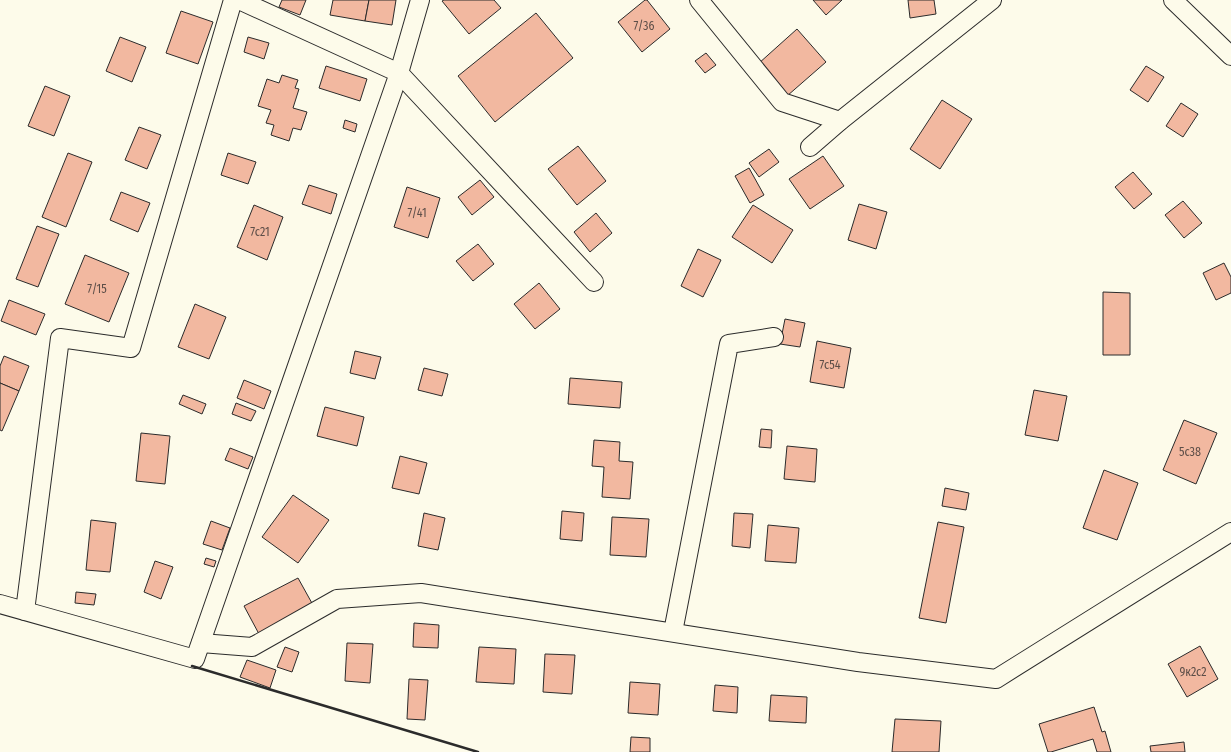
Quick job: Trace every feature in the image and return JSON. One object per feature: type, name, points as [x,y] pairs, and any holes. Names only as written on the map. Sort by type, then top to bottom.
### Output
[{"type":"street","points":[[25,611],[60,338],[131,348],[233,0]]},
{"type":"street","points":[[239,0],[399,73],[594,282]]},
{"type":"street","points":[[0,604],[195,659],[399,73],[420,0]]},
{"type":"street","points":[[699,0],[782,102],[840,121]]},
{"type":"street","points":[[810,147],[992,0]]},
{"type":"street","points":[[1173,0],[1231,56]]},
{"type":"street","points":[[673,632],[729,344],[774,337]]},
{"type":"street","points":[[201,643],[252,647],[337,599],[421,593],[858,662],[996,679],[1231,532]]},
{"type":"building","points":[[282,0],[306,0],[300,15],[279,7]]},
{"type":"building","points":[[333,0],[369,0],[365,21],[330,15]]},
{"type":"building","points":[[369,0],[396,0],[392,25],[365,21]]},
{"type":"building","points":[[494,0],[501,8],[469,34],[442,1]]},
{"type":"building","points":[[647,0],[670,29],[642,52],[618,22]]},
{"type":"building","points":[[813,0],[842,0],[826,15]]},
{"type":"building","points":[[908,0],[934,0],[936,14],[910,18]]},
{"type":"building","points":[[181,11],[213,22],[198,64],[166,53]]},
{"type":"building","points":[[536,13],[573,58],[495,122],[458,76]]},
{"type":"building","points":[[797,29],[826,62],[787,96],[758,64]]},
{"type":"building","points":[[120,37],[146,47],[132,82],[106,71]]},
{"type":"building","points":[[248,37],[269,43],[264,59],[244,52]]},
{"type":"building","points":[[706,53],[716,65],[705,73],[695,61]]},
{"type":"building","points":[[326,66],[367,79],[360,101],[319,88]]},
{"type":"building","points":[[1146,66],[1164,77],[1148,102],[1130,90]]},
{"type":"building","points":[[282,75],[298,80],[295,88],[299,89],[293,108],[307,112],[301,130],[293,128],[289,141],[271,135],[274,125],[266,123],[271,110],[258,106],[267,79],[279,83]]},
{"type":"building","points":[[45,86],[70,96],[54,136],[28,126]]},
{"type":"building","points":[[942,100],[972,119],[940,169],[910,149]]},
{"type":"building","points":[[1181,103],[1198,114],[1183,137],[1166,126]]},
{"type":"building","points":[[345,120],[357,124],[355,132],[343,128]]},
{"type":"building","points":[[139,127],[161,135],[147,169],[125,160]]},
{"type":"building","points":[[578,146],[606,181],[577,205],[548,169]]},
{"type":"building","points":[[769,149],[779,162],[759,177],[749,163]]},
{"type":"building","points":[[68,153],[92,162],[66,227],[42,217]]},
{"type":"building","points":[[228,153],[256,162],[248,184],[221,175]]},
{"type":"building","points":[[823,156],[844,186],[810,209],[789,179]]},
{"type":"building","points":[[749,168],[764,195],[750,203],[735,176]]},
{"type":"building","points":[[1133,172],[1152,194],[1134,209],[1115,187]]},
{"type":"building","points":[[480,180],[494,197],[472,215],[458,197]]},
{"type":"building","points":[[309,185],[337,194],[331,214],[302,204]]},
{"type":"building","points":[[407,187],[440,198],[428,238],[394,227]]},
{"type":"building","points":[[121,192],[150,203],[138,232],[110,220]]},
{"type":"building","points":[[1183,201],[1202,223],[1184,238],[1165,215]]},
{"type":"building","points":[[859,204],[887,212],[876,249],[848,240]]},
{"type":"building","points":[[254,205],[283,217],[267,260],[237,247]]},
{"type":"building","points":[[753,205],[793,230],[772,263],[732,237]]},
{"type":"building","points":[[596,213],[612,233],[590,252],[574,232]]},
{"type":"building","points":[[37,226],[59,234],[38,287],[16,279]]},
{"type":"building","points":[[478,244],[494,264],[473,281],[456,261]]},
{"type":"building","points":[[698,249],[721,260],[703,297],[681,286]]},
{"type":"building","points":[[85,255],[129,273],[109,322],[65,304]]},
{"type":"building","points":[[1224,263],[1231,277],[1231,293],[1216,300],[1203,273]]},
{"type":"building","points":[[539,283],[560,309],[535,329],[514,304]]},
{"type":"building","points":[[1103,292],[1130,293],[1130,355],[1103,355]]},
{"type":"building","points":[[9,300],[45,314],[36,335],[1,321]]},
{"type":"building","points":[[195,304],[226,317],[209,359],[178,347]]},
{"type":"building","points":[[785,319],[805,323],[800,347],[780,344]]},
{"type":"building","points":[[817,341],[851,348],[844,388],[810,382]]},
{"type":"building","points":[[355,351],[381,357],[375,379],[350,373]]},
{"type":"building","points":[[4,356],[29,366],[19,391],[0,383],[0,366]]},
{"type":"building","points":[[424,368],[448,374],[442,396],[418,390]]},
{"type":"building","points":[[570,378],[622,382],[620,408],[568,404]]},
{"type":"building","points":[[244,380],[271,391],[264,409],[237,398]]},
{"type":"building","points":[[0,383],[19,391],[2,431],[0,430]]},
{"type":"building","points":[[1034,390],[1067,396],[1058,441],[1025,435]]},
{"type":"building","points":[[183,395],[206,404],[202,414],[179,404]]},
{"type":"building","points":[[236,403],[256,411],[251,421],[232,414]]},
{"type":"building","points":[[325,407],[364,417],[357,446],[317,436]]},
{"type":"building","points":[[1184,420],[1217,433],[1196,484],[1163,470]]},
{"type":"building","points":[[761,429],[772,430],[771,448],[759,447]]},
{"type":"building","points":[[141,433],[170,436],[165,484],[136,481]]},
{"type":"building","points":[[594,440],[620,442],[619,461],[633,462],[630,499],[602,497],[604,467],[592,466]]},
{"type":"building","points":[[787,446],[817,449],[815,482],[784,479]]},
{"type":"building","points":[[230,448],[253,457],[248,469],[225,460]]},
{"type":"building","points":[[400,456],[427,463],[419,494],[392,488]]},
{"type":"building","points":[[1104,470],[1138,483],[1117,540],[1083,528]]},
{"type":"building","points":[[945,488],[969,493],[966,510],[942,506]]},
{"type":"building","points":[[293,495],[329,520],[298,563],[262,537]]},
{"type":"building","points":[[562,511],[584,513],[582,541],[560,539]]},
{"type":"building","points":[[424,513],[445,518],[438,550],[418,546]]},
{"type":"building","points":[[734,513],[753,514],[750,548],[732,546]]},
{"type":"building","points":[[612,517],[649,519],[646,557],[610,555]]},
{"type":"building","points":[[91,520],[116,523],[110,572],[86,570]]},
{"type":"building","points":[[211,521],[230,528],[222,550],[203,544]]},
{"type":"building","points":[[938,522],[964,527],[946,623],[919,618]]},
{"type":"building","points":[[768,525],[799,528],[796,563],[765,561]]},
{"type":"building","points":[[206,558],[216,561],[214,567],[204,564]]},
{"type":"building","points":[[155,561],[173,567],[161,599],[144,592]]},
{"type":"building","points":[[298,578],[313,605],[259,634],[244,606]]},
{"type":"building","points":[[76,592],[96,594],[94,605],[75,603]]},
{"type":"building","points":[[414,623],[439,625],[438,648],[413,647]]},
{"type":"building","points":[[347,643],[373,644],[370,683],[345,681]]},
{"type":"building","points":[[1200,646],[1218,679],[1187,697],[1168,664]]},
{"type":"building","points":[[285,647],[299,652],[292,672],[277,667]]},
{"type":"building","points":[[479,647],[516,649],[514,684],[476,682]]},
{"type":"building","points":[[545,654],[575,655],[572,694],[543,692]]},
{"type":"building","points":[[247,660],[276,670],[270,688],[240,677]]},
{"type":"building","points":[[409,679],[428,680],[425,720],[407,719]]},
{"type":"building","points":[[630,682],[660,684],[658,715],[628,713]]},
{"type":"building","points":[[715,685],[738,687],[737,713],[713,711]]},
{"type":"building","points":[[771,695],[807,697],[806,723],[769,721]]},
{"type":"building","points":[[1094,707],[1102,732],[1105,731],[1111,752],[1097,752],[1093,739],[1048,752],[1039,724]]},
{"type":"building","points":[[895,719],[941,721],[939,752],[892,752]]},
{"type":"building","points":[[631,737],[650,738],[650,752],[630,752]]},
{"type":"building","points":[[1184,742],[1185,752],[1151,752],[1150,746]]},
{"type":"wall","points":[[192,666],[478,752]]}]
